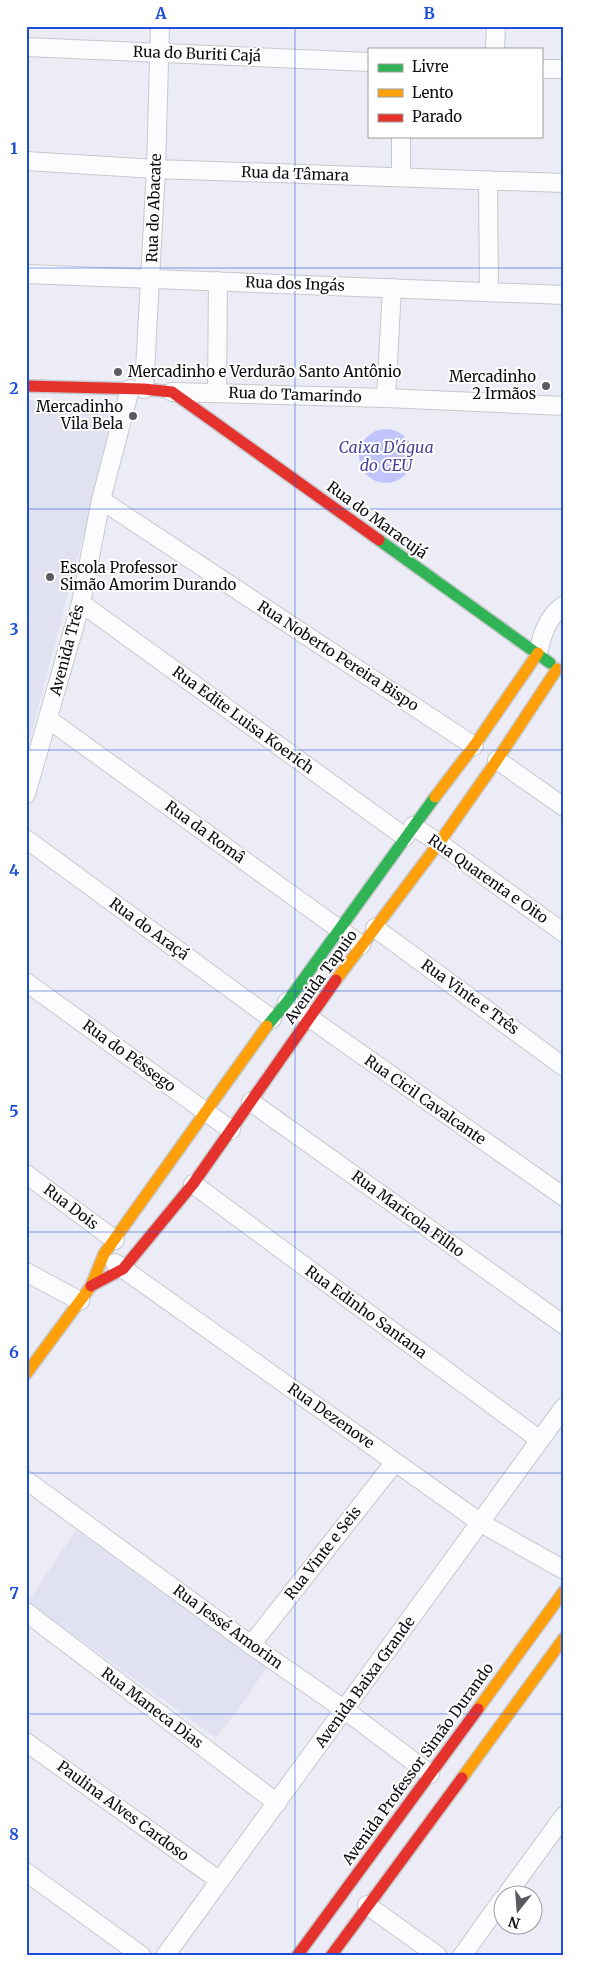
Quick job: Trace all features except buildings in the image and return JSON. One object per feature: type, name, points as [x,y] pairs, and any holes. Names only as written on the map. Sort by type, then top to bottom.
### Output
[{"type":"street","name":"Rua do Abacate","points":[[137,389],[151,279],[160,26]]},
{"type":"street","points":[[495,48],[496,26]]},
{"type":"street","name":"Rua do Buriti Cajá","points":[[26,47],[368,62]]},
{"type":"street","points":[[542,69],[564,69]]},
{"type":"street","points":[[401,138],[401,177]]},
{"type":"street","name":"Rua da Tâmara","points":[[26,161],[156,169],[564,183]]},
{"type":"street","points":[[488,180],[489,292]]},
{"type":"street","name":"Rua dos Ingás","points":[[26,274],[564,295]]},
{"type":"street","points":[[217,393],[218,282]]},
{"type":"street","points":[[386,398],[392,288]]},
{"type":"street","name":"Rua do Tamarindo","points":[[26,386],[564,406]]},
{"type":"street","name":"Avenida Três","points":[[26,794],[29,770],[48,719],[81,603],[101,500],[137,389]]},
{"type":"street","name":"Rua do Maracujá","points":[[172,392],[560,671]]},
{"type":"street","name":"Rua Noberto Pereira Bispo","points":[[101,500],[474,746]]},
{"type":"street","name":"Rua Edite Luisa Koerich","points":[[81,603],[409,832]]},
{"type":"street","points":[[538,654],[545,628],[554,615],[564,606]]},
{"type":"street","name":"Avenida Tapuio","points":[[26,1374],[33,1354],[91,1286],[104,1254],[272,1019],[287,1002],[409,832],[474,746],[538,654]]},
{"type":"street","name":"Avenida Tapuio","points":[[91,1286],[123,1269],[193,1184],[361,945],[376,928],[438,843],[560,671]]},
{"type":"street","name":"Rua da Româ","points":[[48,719],[361,945]]},
{"type":"street","points":[[497,760],[564,807]]},
{"type":"street","name":"Rua Quarenta e Oito","points":[[409,832],[438,843],[564,933]]},
{"type":"street","name":"Rua do Araçá","points":[[26,839],[272,1019]]},
{"type":"street","name":"Rua Vinte e Três","points":[[376,928],[564,1067]]},
{"type":"street","name":"Rua do Pêssego","points":[[26,982],[231,1130]]},
{"type":"street","name":"Rua Cicil Cavalcante","points":[[287,1002],[564,1197]]},
{"type":"street","name":"Rua Maricola Filho","points":[[251,1102],[564,1325]]},
{"type":"street","name":"Rua Dois","points":[[26,1174],[115,1240]]},
{"type":"street","name":"Rua Edinho Santana","points":[[193,1184],[540,1440]]},
{"type":"street","name":"Rua Dezenove","points":[[104,1254],[481,1523],[564,1570]]},
{"type":"street","points":[[26,1272],[80,1301]]},
{"type":"street","name":"Avenida Baixa Grande","points":[[165,1956],[564,1407]]},
{"type":"street","name":"Rua Vinte e Seis","points":[[252,1645],[395,1462]]},
{"type":"street","name":"Rua Jessé Amorim","points":[[26,1480],[252,1645],[345,1710],[430,1774]]},
{"type":"street","name":"Avenida Professor Simão Durando","points":[[331,1956],[368,1905],[564,1591]]},
{"type":"street","name":"Rua Maneca Dias","points":[[26,1612],[277,1803]]},
{"type":"street","name":"Avenida Professor Simão Durando","points":[[297,1956],[430,1774],[461,1755],[564,1638]]},
{"type":"street","name":"Paulina Alves Cardoso","points":[[26,1742],[220,1881]]},
{"type":"street","points":[[514,1884],[564,1816]]},
{"type":"street","points":[[26,1872],[142,1956]]},
{"type":"street","points":[[368,1905],[438,1956]]},
{"type":"street","points":[[462,1956],[492,1914]]},
{"type":"shaded area","name":"Escola Professor Simão Amorim Durando","points":[[26,401],[119,402],[26,753]]},
{"type":"shaded area","points":[[76,1530],[267,1667],[243,1703],[216,1738],[28,1602]]},
{"type":"water","name":"Caixa D'água do CEU","points":[[386,429],[396,431],[405,437],[411,446],[413,456],[411,466],[405,475],[396,481],[386,483],[376,481],[367,475],[361,466],[359,456],[361,446],[367,437],[376,431]]},
{"type":"traffic: fast","points":[[379,540],[550,663]]},
{"type":"traffic: fast","points":[[267,1026],[287,1002],[435,797]]},
{"type":"traffic: slow","points":[[435,797],[474,746],[538,653]]},
{"type":"traffic: slow","points":[[336,980],[439,843],[557,669]]},
{"type":"traffic: slow","points":[[26,1374],[91,1286],[104,1254],[267,1026]]},
{"type":"traffic: slow","points":[[478,1709],[564,1591]]},
{"type":"traffic: slow","points":[[462,1778],[564,1638]]},
{"type":"traffic: jam","points":[[26,386],[144,389],[172,392],[379,540]]},
{"type":"traffic: jam","points":[[91,1286],[123,1269],[193,1184],[336,980]]},
{"type":"traffic: jam","points":[[297,1956],[478,1709]]},
{"type":"traffic: jam","points":[[331,1956],[462,1778]]},
{"type":"place","name":"Mercadinho e Verdurão Santo Antônio","points":[[118,372]]},
{"type":"place","name":"Mercadinho 2 Irmãos","points":[[546,386]]},
{"type":"place","name":"Mercadinho Vila Bela","points":[[133,416]]},
{"type":"place","name":"Escola Professor Simão Amorim Durando","points":[[50,577]]}]
